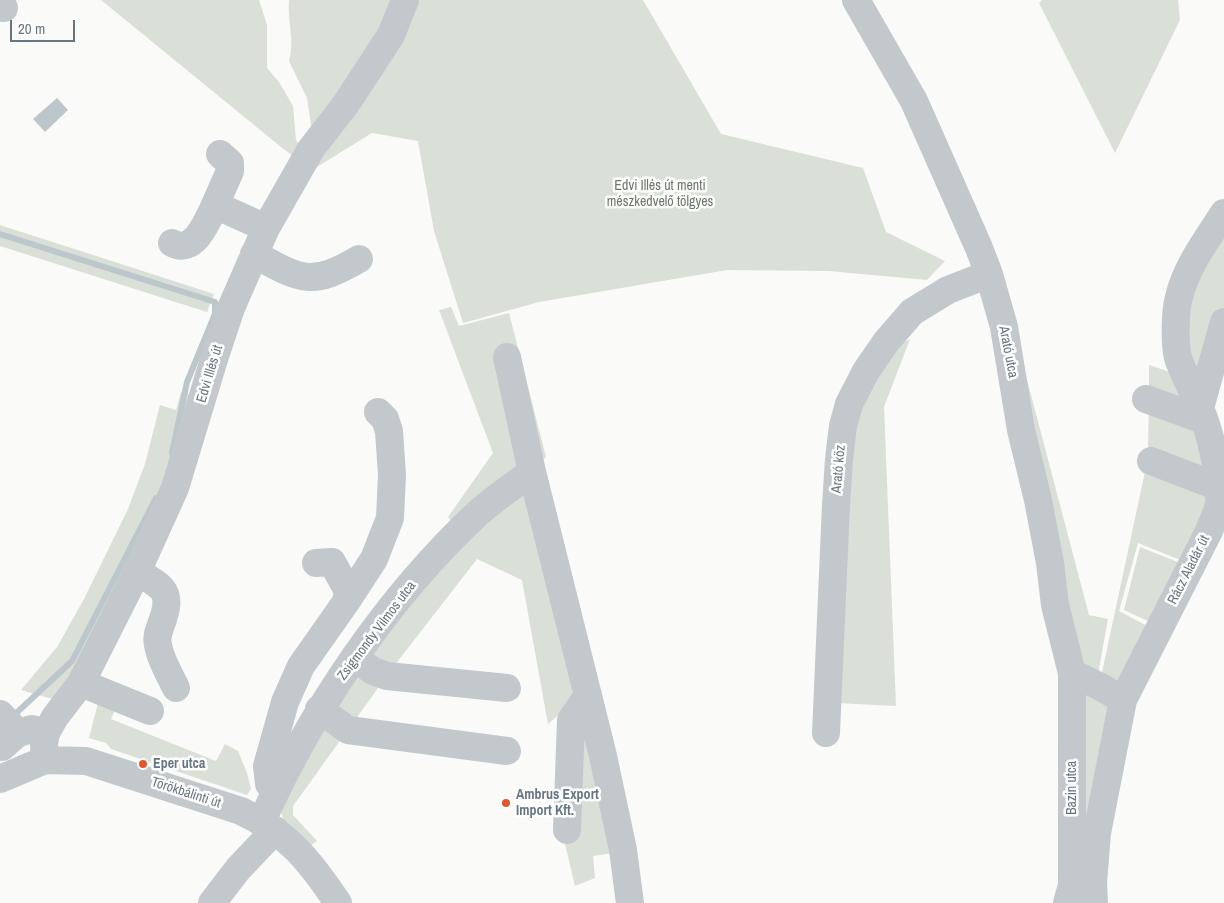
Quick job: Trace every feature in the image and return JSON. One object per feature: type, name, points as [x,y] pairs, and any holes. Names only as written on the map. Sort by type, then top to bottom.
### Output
[{"type":"street","name":"Edvi Illés út","points":[[44,760],[46,733],[55,717],[81,683],[137,572],[175,488],[231,308],[266,228],[311,149],[346,104],[387,42],[405,0]]},
{"type":"street","name":"Arató utca","points":[[856,0],[914,102],[989,274],[1004,327],[1022,430],[1050,563],[1055,605],[1072,673]]},
{"type":"street","points":[[172,243],[177,246],[187,246],[196,238],[207,222],[230,171],[230,163],[220,154]]},
{"type":"street","points":[[215,205],[266,228]]},
{"type":"street","name":"Rácz Aladár út","points":[[1094,903],[1093,883],[1097,833],[1123,700],[1209,531],[1219,505],[1219,487],[1215,462],[1202,414],[1178,359],[1175,326],[1178,297],[1204,242],[1224,213]]},
{"type":"street","points":[[254,254],[302,277],[321,277],[341,270],[359,259]]},
{"type":"street","name":"Arató köz","points":[[826,733],[839,458],[843,426],[849,404],[866,371],[886,342],[912,312],[948,290],[989,274]]},
{"type":"street","points":[[1146,399],[1202,414],[1224,322]]},
{"type":"street","points":[[507,357],[532,472],[588,695],[620,836],[630,903]]},
{"type":"street","points":[[277,789],[268,784],[266,766],[285,702],[301,666],[374,559],[390,518],[392,476],[389,431],[385,419],[378,412]]},
{"type":"street","points":[[1151,461],[1219,487]]},
{"type":"street","name":"Zsigmondy Vilmos utca","points":[[269,825],[277,789],[319,709],[395,604],[445,546],[480,512],[532,472]]},
{"type":"street","points":[[316,563],[332,562],[348,591],[346,602]]},
{"type":"street","points":[[137,572],[154,582],[162,589],[166,596],[167,607],[158,633],[158,645],[176,688]]},
{"type":"street","points":[[355,658],[373,671],[388,676],[508,688]]},
{"type":"street","points":[[1072,673],[1123,700]]},
{"type":"street","name":"Bazin utca","points":[[1067,903],[1072,885],[1072,673]]},
{"type":"street","points":[[81,683],[150,711]]},
{"type":"street","points":[[567,830],[571,720],[588,695]]},
{"type":"street","points":[[319,709],[348,730],[507,751]]},
{"type":"street","points":[[7,727],[32,729],[46,733]]},
{"type":"street","name":"Törökbálinti út","points":[[0,779],[44,760],[86,761],[241,811],[269,825],[292,843],[311,865],[338,903]]},
{"type":"street","points":[[212,903],[238,870],[269,825]]},
{"type":"green space","name":"Edvi Illés út menti mészkedvelő tölgyes","points":[[101,0],[259,0],[267,25],[267,68],[279,82],[293,106],[296,140],[303,150],[313,138],[307,98],[289,61],[291,38],[289,0],[643,0],[721,134],[863,168],[886,232],[945,261],[927,280],[829,271],[727,270],[539,302],[463,323],[434,231],[418,141],[372,133],[312,170],[281,147]]},
{"type":"green space","points":[[1042,0],[1178,0],[1180,20],[1115,153],[1039,3]]},
{"type":"green space","points":[[1224,221],[1224,309],[1200,398],[1182,358],[1191,274]]},
{"type":"green space","points":[[0,225],[214,294],[207,312],[0,246]]},
{"type":"green space","points":[[451,307],[459,326],[509,313],[546,457],[457,527],[448,517],[493,453],[439,310]]},
{"type":"green space","points":[[910,339],[884,407],[896,706],[836,703],[850,430],[890,349]]},
{"type":"green space","points":[[1021,357],[1089,615],[1108,619],[1098,674],[1079,664]]},
{"type":"green space","points":[[1149,365],[1176,374],[1192,410],[1149,394]]},
{"type":"green space","points":[[181,392],[191,395],[167,485],[78,664],[56,700],[21,690],[57,647],[84,599],[128,509],[145,464],[160,405],[176,410]]},
{"type":"green space","points":[[1149,404],[1201,424],[1213,480],[1153,457],[1148,445]]},
{"type":"green space","points":[[1146,467],[1216,494],[1188,563],[1138,543],[1119,611],[1153,629],[1125,687],[1101,677]]},
{"type":"green space","points":[[530,480],[582,694],[548,724],[522,580],[477,559],[391,670],[293,806],[293,815],[317,841],[310,846],[287,824],[281,808],[304,750],[414,588]]},
{"type":"green space","points":[[1140,547],[1180,563],[1154,624],[1124,610]]},
{"type":"green space","points":[[1077,685],[1117,704],[1075,887]]},
{"type":"green space","points":[[98,703],[116,708],[111,719],[216,761],[225,744],[238,751],[251,789],[247,795],[111,749],[106,743],[89,738]]},
{"type":"green space","points":[[587,704],[613,853],[593,856],[595,878],[575,886],[562,831]]},
{"type":"shaded area","points":[[57,98],[68,110],[45,132],[33,119]]},
{"type":"waterway","points":[[0,234],[215,302],[215,314],[187,382],[172,453]]},
{"type":"waterway","points":[[11,718],[72,661],[156,498]]},
{"type":"place","name":"Eper utca","points":[[143,764]]},
{"type":"place","name":"Ambrus Export Import Kft.","points":[[506,803]]}]
